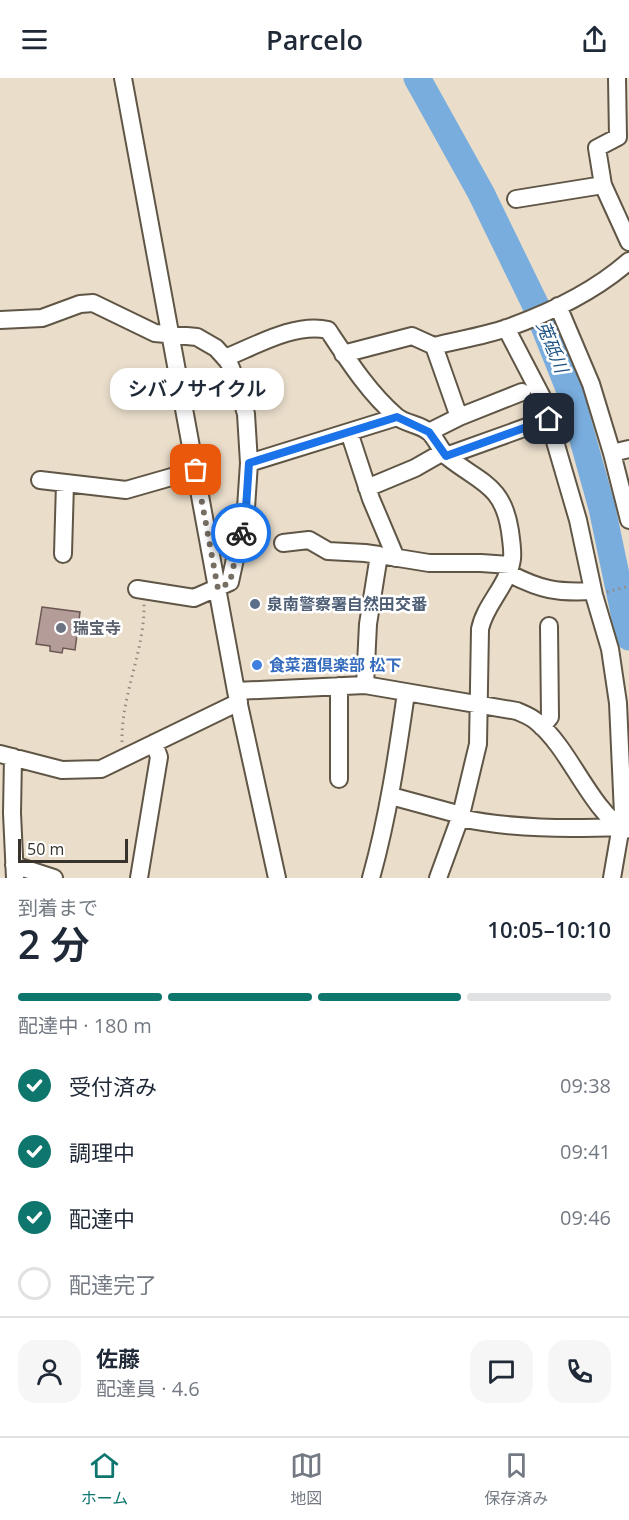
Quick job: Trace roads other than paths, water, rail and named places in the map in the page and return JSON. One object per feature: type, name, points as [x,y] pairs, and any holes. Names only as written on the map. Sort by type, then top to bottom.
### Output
[{"type":"street","points":[[123,78],[238,697],[277,878]]},
{"type":"street","points":[[617,78],[618,137],[597,148],[603,185],[629,242]]},
{"type":"street","points":[[516,199],[603,185]]},
{"type":"street","points":[[343,354],[412,336],[434,346],[506,328],[558,306],[614,275],[629,261]]},
{"type":"street","points":[[0,320],[42,318],[80,304],[93,303],[155,333],[197,338],[216,348],[229,363],[246,414],[249,463],[246,508],[230,582],[194,598],[140,590]]},
{"type":"street","points":[[558,306],[591,384],[629,520]]},
{"type":"street","points":[[225,358],[297,329],[317,327],[328,330],[357,374],[397,417],[429,432],[445,454],[496,492],[507,513],[512,557],[494,601],[482,618],[480,629],[478,744],[460,817],[438,878]]},
{"type":"street","points":[[506,328],[542,397],[578,520],[594,593],[610,649],[618,703],[625,829],[612,878]]},
{"type":"street","points":[[434,346],[459,417]]},
{"type":"street","points":[[429,432],[459,417],[522,392]]},
{"type":"street","points":[[249,463],[397,417]]},
{"type":"street","points":[[367,488],[445,454],[549,419]]},
{"type":"street","points":[[349,432],[367,488],[396,558]]},
{"type":"street","points":[[612,453],[629,449]]},
{"type":"street","points":[[40,480],[126,490],[196,470]]},
{"type":"street","points":[[63,555],[65,483]]},
{"type":"street","points":[[284,543],[309,540],[328,551],[365,553],[429,564],[481,563],[509,569],[533,586],[563,593],[594,593]]},
{"type":"street","points":[[365,685],[368,624],[379,555]]},
{"type":"street","points":[[542,727],[550,717],[549,626]]},
{"type":"street","points":[[54,878],[14,872],[7,756],[62,770],[101,769],[238,697],[339,686],[365,685],[517,711],[542,727],[567,756],[598,804],[625,829]]},
{"type":"street","points":[[339,686],[339,779]]},
{"type":"street","points":[[370,878],[384,831],[391,796],[406,693]]},
{"type":"street","points":[[139,878],[159,757],[154,742]]},
{"type":"street","points":[[391,796],[493,825],[625,829]]},
{"type":"waterway","name":"莵砥川","points":[[417,78],[481,193],[536,306],[568,386],[602,508],[629,637]]},
{"type":"place","name":"シバノサイクル","points":[[196,470]]},
{"type":"place","name":"泉南警察署自然田交番","points":[[255,604]]},
{"type":"place","name":"瑞宝寺","points":[[61,628]]},
{"type":"place","name":"食菜酒倶楽部 松下","points":[[257,665]]}]
